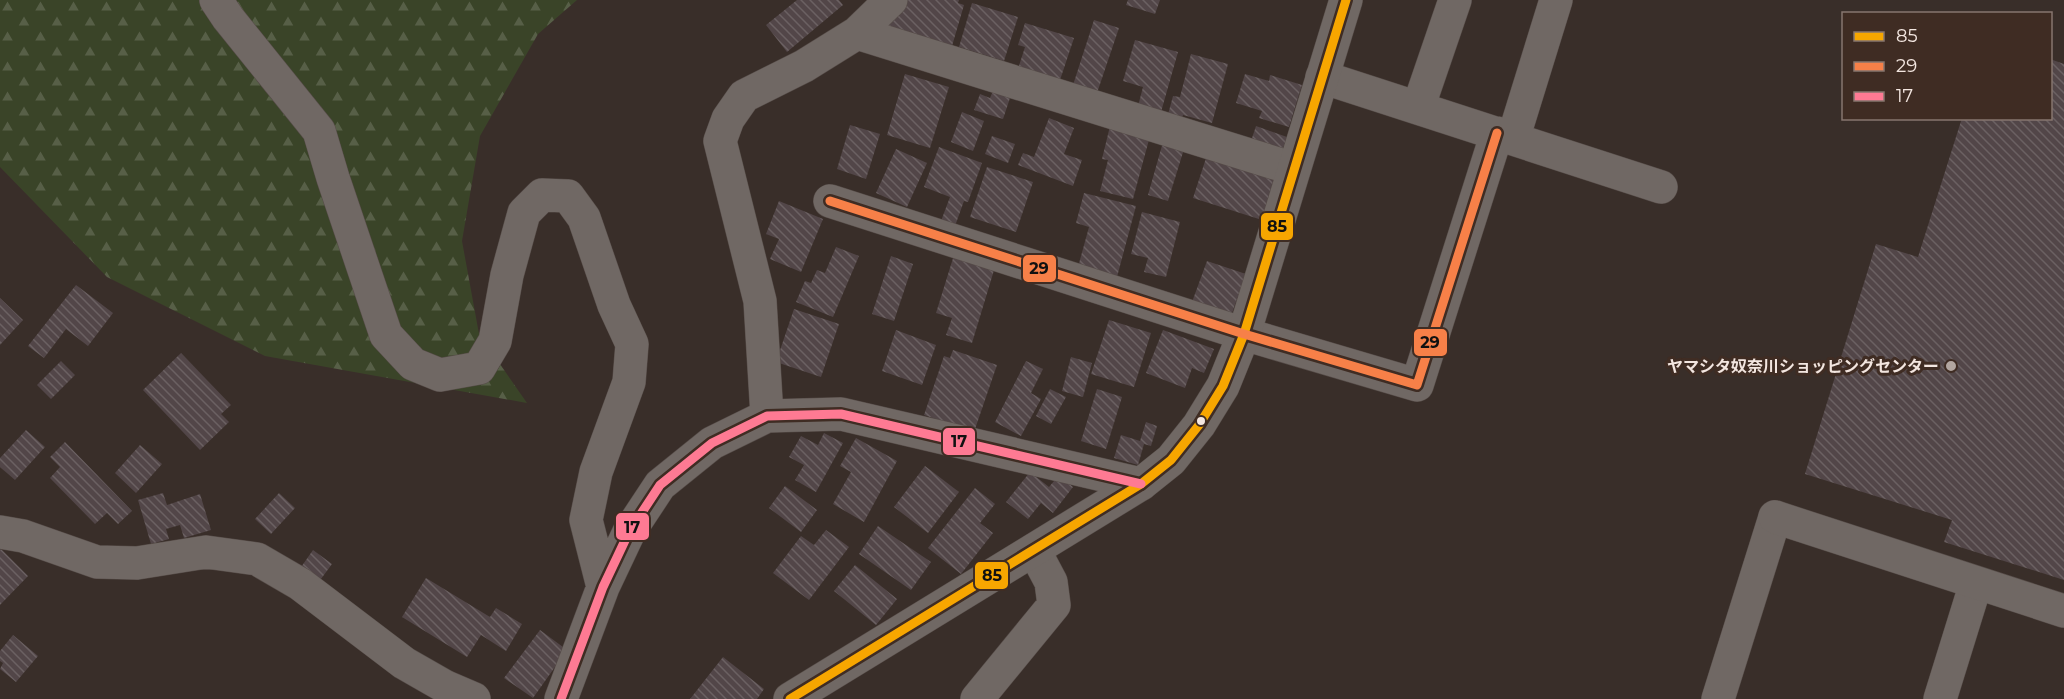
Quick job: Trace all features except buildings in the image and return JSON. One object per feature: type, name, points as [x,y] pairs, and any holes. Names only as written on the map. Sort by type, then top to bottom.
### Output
[{"type":"street","points":[[216,0],[319,131],[386,334],[413,364],[440,375],[479,368],[495,341],[507,275],[524,213],[542,195],[568,196],[584,219],[614,305],[632,344],[629,382],[596,472],[586,520],[603,588]]},
{"type":"street","points":[[767,416],[760,301],[720,141],[728,119],[744,96],[804,66],[857,33],[891,0]]},
{"type":"street","points":[[790,699],[1141,484],[1171,460],[1199,425],[1223,386],[1244,334],[1346,0]]},
{"type":"street","points":[[1418,108],[1455,0]]},
{"type":"street","points":[[830,201],[1244,334],[1417,385],[1556,0]]},
{"type":"street","points":[[857,33],[1294,169]]},
{"type":"street","points":[[1322,77],[1661,187]]},
{"type":"street","points":[[561,699],[603,588],[629,532],[660,485],[712,443],[767,416],[841,414],[1141,484]]},
{"type":"street","points":[[1718,699],[1775,517],[2064,611]]},
{"type":"street","points":[[0,532],[23,536],[97,562],[137,563],[206,552],[257,559],[300,584],[404,663],[446,687],[474,699]]},
{"type":"street","points":[[977,699],[1054,604],[1051,582],[1034,550]]},
{"type":"street","points":[[1940,699],[1976,583]]},
{"type":"green space","points":[[0,0],[577,0],[538,34],[480,136],[462,241],[479,334],[527,403],[265,356],[107,277],[0,167]]},
{"type":"transit line","name":"85","points":[[790,699],[1141,484],[1171,460],[1199,425],[1223,386],[1244,334],[1346,0]]},
{"type":"transit line","name":"29","points":[[830,201],[1244,334],[1417,385],[1497,133]]},
{"type":"transit line","name":"17","points":[[561,699],[603,587],[629,532],[660,485],[712,443],[767,416],[841,414],[1141,484]]},
{"type":"place","name":"ヤマシタ奴奈川ショッピングセンター","points":[[1951,366]]}]
